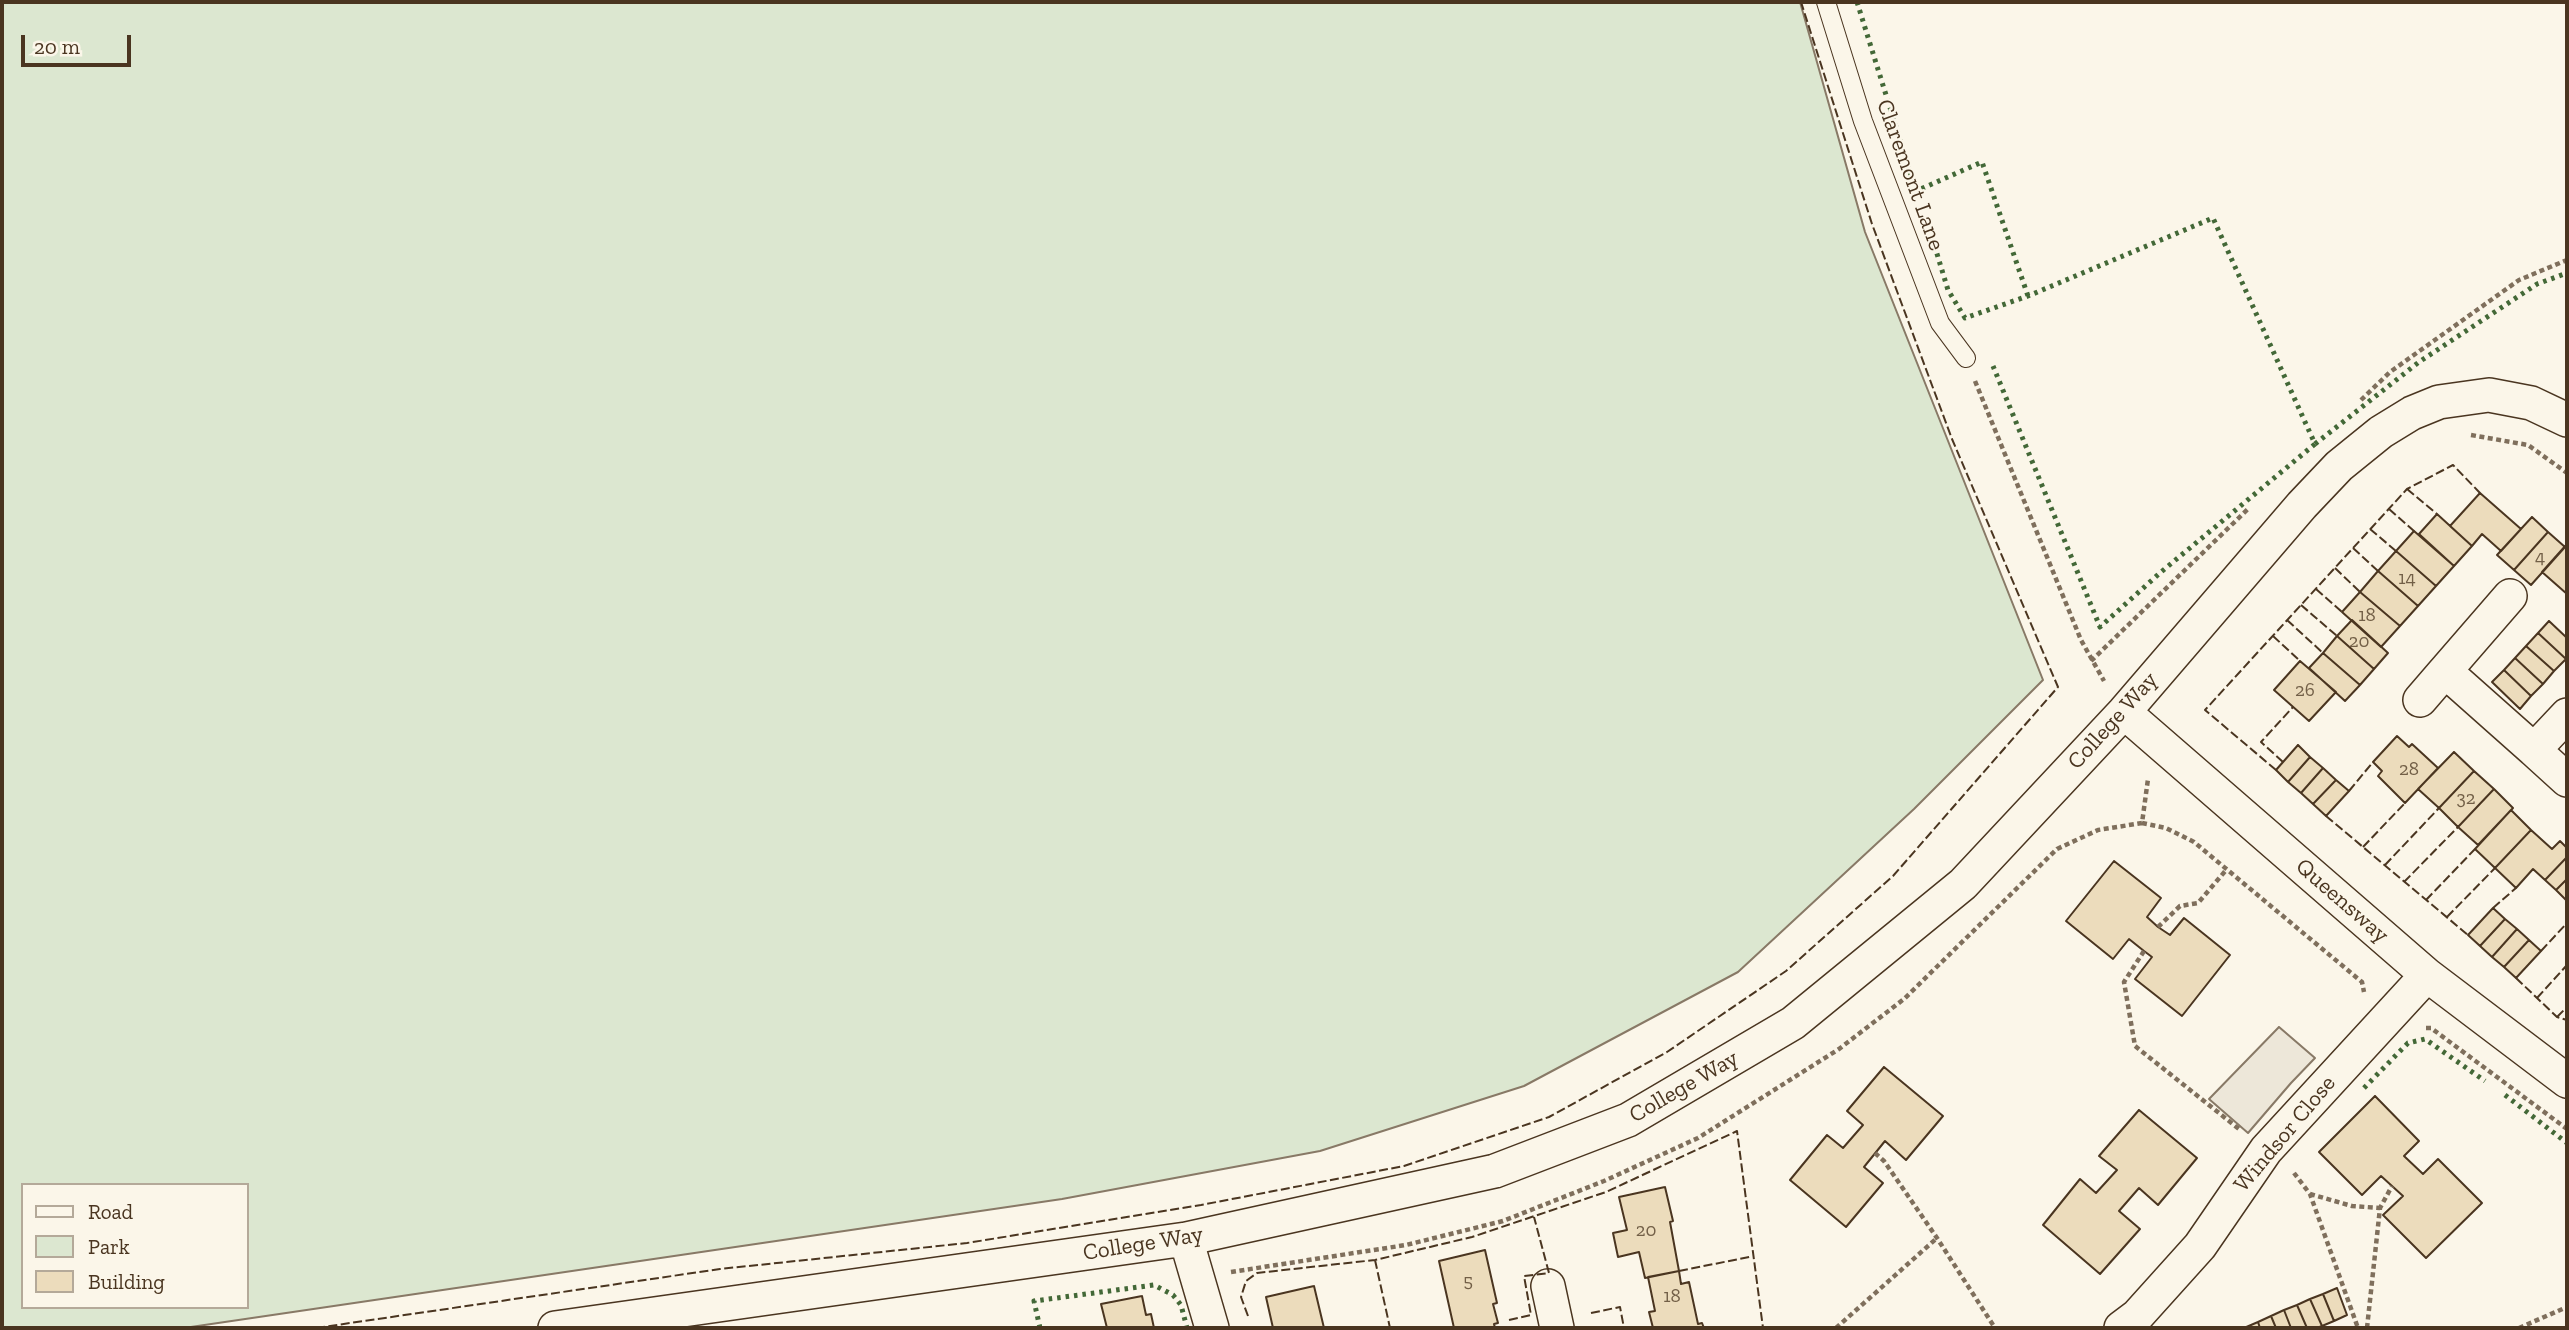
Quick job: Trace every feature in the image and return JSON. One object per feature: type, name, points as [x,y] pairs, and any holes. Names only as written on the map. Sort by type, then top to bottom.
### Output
[{"type":"street","name":"College Way","points":[[555,1328],[1186,1239],[1495,1171],[1628,1121],[1793,1023],[1963,884],[2124,712],[2302,505],[2339,466],[2381,432],[2412,413],[2439,402],[2489,395],[2531,403],[2567,420]]},
{"type":"street","points":[[2420,700],[2510,596]]},
{"type":"street","points":[[2445,671],[2567,780]]},
{"type":"street","name":"Queensway","points":[[2124,712],[2427,975],[2567,1081]]},
{"type":"street","points":[[2534,750],[2567,715]]},
{"type":"street","name":"Windsor Close","points":[[2121,1328],[2137,1316],[2200,1246],[2266,1150],[2427,975]]},
{"type":"street","points":[[1186,1239],[1212,1328]]},
{"type":"street","points":[[1548,1286],[1557,1328]]},
{"type":"lane","name":"Claremont Lane","points":[[1826,2],[1863,121],[1940,323],[1966,358]]},
{"type":"path","points":[[1966,358],[2091,661]]},
{"type":"path","points":[[2465,434],[2528,445],[2567,473]]},
{"type":"path","points":[[2142,823],[2166,828],[2194,842],[2362,982],[2365,997]]},
{"type":"path","points":[[2158,927],[2180,906],[2198,903],[2227,869]]},
{"type":"path","points":[[2144,951],[2124,982],[2135,1046],[2266,1150],[2285,1162],[2310,1194],[2358,1328]]},
{"type":"path","points":[[2417,1029],[2431,1028],[2567,1129]]},
{"type":"path","points":[[1875,1153],[1884,1161],[1937,1238],[1995,1328]]},
{"type":"path","points":[[2367,1328],[2380,1208],[2392,1186]]},
{"type":"path","points":[[2310,1194],[2352,1206],[2380,1208]]},
{"type":"path","points":[[1836,1328],[1937,1238]]},
{"type":"path","points":[[2519,1328],[2567,1307]]},
{"type":"green space","points":[[2,2],[1800,2],[1865,232],[2043,680],[1914,809],[1738,972],[1524,1086],[1320,1151],[1062,1199],[184,1328],[2,1328]]},
{"type":"shaded area","points":[[2279,1027],[2315,1058],[2248,1133],[2209,1099]]},
{"type":"building","points":[[2480,493],[2521,529],[2501,551],[2482,534],[2472,546],[2450,526]]},
{"type":"building","points":[[2437,514],[2472,546],[2454,566],[2419,534]]},
{"type":"building","points":[[2532,517],[2548,532],[2514,570],[2497,555]]},
{"type":"building","points":[[2414,531],[2454,566],[2436,586],[2396,551]]},
{"type":"building","points":[[2548,532],[2565,547],[2531,585],[2514,570]]},
{"type":"building","points":[[2567,544],[2567,594],[2542,572]]},
{"type":"building","points":[[2396,551],[2436,586],[2418,606],[2378,571]]},
{"type":"building","points":[[2378,571],[2418,606],[2400,626],[2360,592]]},
{"type":"building","points":[[2360,592],[2400,626],[2381,647],[2342,612]]},
{"type":"building","points":[[2352,620],[2388,653],[2374,669],[2337,636]]},
{"type":"building","points":[[2549,621],[2567,638],[2566,659],[2538,633]]},
{"type":"building","points":[[2538,633],[2566,659],[2554,671],[2526,646]]},
{"type":"building","points":[[2337,636],[2374,669],[2360,685],[2323,653]]},
{"type":"building","points":[[2526,646],[2554,671],[2543,684],[2515,658]]},
{"type":"building","points":[[2323,653],[2360,685],[2345,701],[2309,668]]},
{"type":"building","points":[[2515,658],[2543,684],[2531,696],[2504,670]]},
{"type":"building","points":[[2300,661],[2336,692],[2309,721],[2274,690]]},
{"type":"building","points":[[2504,670],[2531,696],[2520,709],[2492,682]]},
{"type":"building","points":[[2397,736],[2409,747],[2412,744],[2438,768],[2405,803],[2378,776],[2382,771],[2373,762]]},
{"type":"building","points":[[2298,745],[2310,757],[2288,782],[2276,770]]},
{"type":"building","points":[[2454,752],[2474,771],[2439,808],[2418,789]]},
{"type":"building","points":[[2310,757],[2323,768],[2301,793],[2288,782]]},
{"type":"building","points":[[2323,768],[2336,780],[2313,804],[2301,793]]},
{"type":"building","points":[[2474,771],[2494,789],[2458,827],[2439,808]]},
{"type":"building","points":[[2336,780],[2349,791],[2326,816],[2313,804]]},
{"type":"building","points":[[2494,789],[2513,808],[2478,845],[2458,827]]},
{"type":"building","points":[[2511,810],[2531,830],[2495,868],[2475,849]]},
{"type":"building","points":[[2531,830],[2552,849],[2560,841],[2567,848],[2567,857],[2545,880],[2533,869],[2516,888],[2495,868]]},
{"type":"building","points":[[2567,857],[2567,879],[2556,890],[2545,880]]},
{"type":"building","points":[[2114,861],[2161,898],[2147,917],[2158,927],[2170,935],[2184,918],[2230,955],[2182,1016],[2135,979],[2152,957],[2129,939],[2113,959],[2066,921]]},
{"type":"building","points":[[2567,879],[2567,901],[2556,890]]},
{"type":"building","points":[[2493,908],[2505,919],[2480,946],[2468,935]]},
{"type":"building","points":[[2505,919],[2517,929],[2492,957],[2480,946]]},
{"type":"building","points":[[2517,929],[2529,940],[2504,967],[2492,957]]},
{"type":"building","points":[[2529,940],[2541,951],[2516,978],[2504,967]]},
{"type":"building","points":[[1884,1067],[1943,1116],[1906,1160],[1885,1141],[1864,1167],[1883,1183],[1846,1227],[1790,1180],[1827,1135],[1843,1148],[1863,1125],[1847,1111]]},
{"type":"building","points":[[2375,1096],[2419,1141],[2404,1156],[2423,1174],[2438,1159],[2482,1203],[2426,1258],[2383,1215],[2403,1196],[2381,1176],[2362,1195],[2319,1152]]},
{"type":"building","points":[[2139,1110],[2197,1158],[2158,1205],[2139,1188],[2119,1211],[2140,1229],[2100,1274],[2043,1225],[2080,1179],[2096,1193],[2117,1170],[2099,1156]]},
{"type":"building","points":[[1665,1187],[1673,1221],[1670,1222],[1679,1271],[1645,1278],[1639,1252],[1618,1257],[1613,1233],[1627,1230],[1619,1197]]},
{"type":"building","points":[[1485,1250],[1497,1303],[1493,1304],[1498,1323],[1494,1324],[1495,1328],[1454,1328],[1439,1261]]},
{"type":"building","points":[[1679,1271],[1681,1284],[1689,1282],[1698,1324],[1702,1323],[1704,1328],[1653,1328],[1649,1312],[1655,1311],[1648,1277]]},
{"type":"building","points":[[1314,1286],[1324,1328],[1273,1328],[1266,1297]]},
{"type":"building","points":[[2337,1288],[2347,1315],[2334,1321],[2323,1294]]},
{"type":"building","points":[[2323,1294],[2334,1321],[2322,1326],[2310,1299]]},
{"type":"building","points":[[1142,1296],[1146,1315],[1151,1314],[1154,1328],[1107,1328],[1101,1304]]},
{"type":"building","points":[[2310,1299],[2322,1326],[2317,1328],[2307,1328],[2297,1305]]},
{"type":"building","points":[[2297,1305],[2307,1328],[2291,1328],[2284,1310]]},
{"type":"building","points":[[2284,1310],[2291,1328],[2276,1328],[2271,1316]]},
{"type":"building","points":[[2271,1316],[2276,1328],[2260,1328],[2258,1322]]},
{"type":"building","points":[[2258,1322],[2260,1328],[2244,1328]]},
{"type":"hedge","points":[[1857,2],[1916,191],[1982,162],[2028,296]]},
{"type":"hedge","points":[[1927,221],[1948,290],[1965,318],[2028,296],[2213,218],[2315,444],[2161,572],[2100,627],[1993,366]]},
{"type":"hedge","points":[[2315,444],[2419,362],[2537,284],[2567,273]]},
{"type":"hedge","points":[[2364,1088],[2408,1043],[2425,1039],[2485,1081]]},
{"type":"hedge","points":[[2505,1095],[2567,1143]]},
{"type":"hedge","points":[[1040,1328],[1034,1301],[1154,1285],[1173,1295],[1181,1305],[1187,1328]]},
{"type":"fence","points":[[316,1328],[720,1269],[967,1243],[1201,1205],[1404,1166],[1549,1117],[1667,1052],[1786,971],[1893,876],[2058,687],[1952,439],[1872,224],[1801,2]]},
{"type":"fence","points":[[2276,770],[2205,710],[2407,489],[2453,465],[2480,493]]},
{"type":"fence","points":[[2407,489],[2437,514]]},
{"type":"fence","points":[[2389,509],[2414,531]]},
{"type":"fence","points":[[2370,529],[2396,551]]},
{"type":"fence","points":[[2353,548],[2378,571]]},
{"type":"fence","points":[[2335,568],[2360,592]]},
{"type":"fence","points":[[2316,589],[2342,612]]},
{"type":"fence","points":[[2301,605],[2337,636]]},
{"type":"fence","points":[[2287,620],[2323,653]]},
{"type":"fence","points":[[2273,636],[2300,661]]},
{"type":"fence","points":[[2283,762],[2261,742],[2293,707]]},
{"type":"fence","points":[[2349,791],[2373,762]]},
{"type":"fence","points":[[2363,847],[2405,803]]},
{"type":"fence","points":[[2385,865],[2439,808]]},
{"type":"fence","points":[[2326,816],[2468,935]]},
{"type":"fence","points":[[2404,882],[2458,827]]},
{"type":"fence","points":[[2426,900],[2475,849]]},
{"type":"fence","points":[[2447,917],[2495,868]]},
{"type":"fence","points":[[2493,908],[2516,888]]},
{"type":"fence","points":[[2541,951],[2567,923]]},
{"type":"fence","points":[[2537,998],[2567,965]]},
{"type":"fence","points":[[2516,978],[2557,1017],[2567,1020]]},
{"type":"fence","points":[[2557,1017],[2567,1007]]},
{"type":"fence","points":[[1248,1316],[1241,1297],[1246,1281],[1257,1273],[1375,1260],[1472,1237],[1606,1192],[1737,1131],[1763,1328]]},
{"type":"fence","points":[[1509,1320],[1531,1315],[1524,1276],[1549,1273],[1534,1217]]},
{"type":"fence","points":[[1679,1271],[1754,1256]]},
{"type":"fence","points":[[1375,1260],[1390,1328]]},
{"type":"fence","points":[[1591,1313],[1620,1307],[1624,1328]]}]
